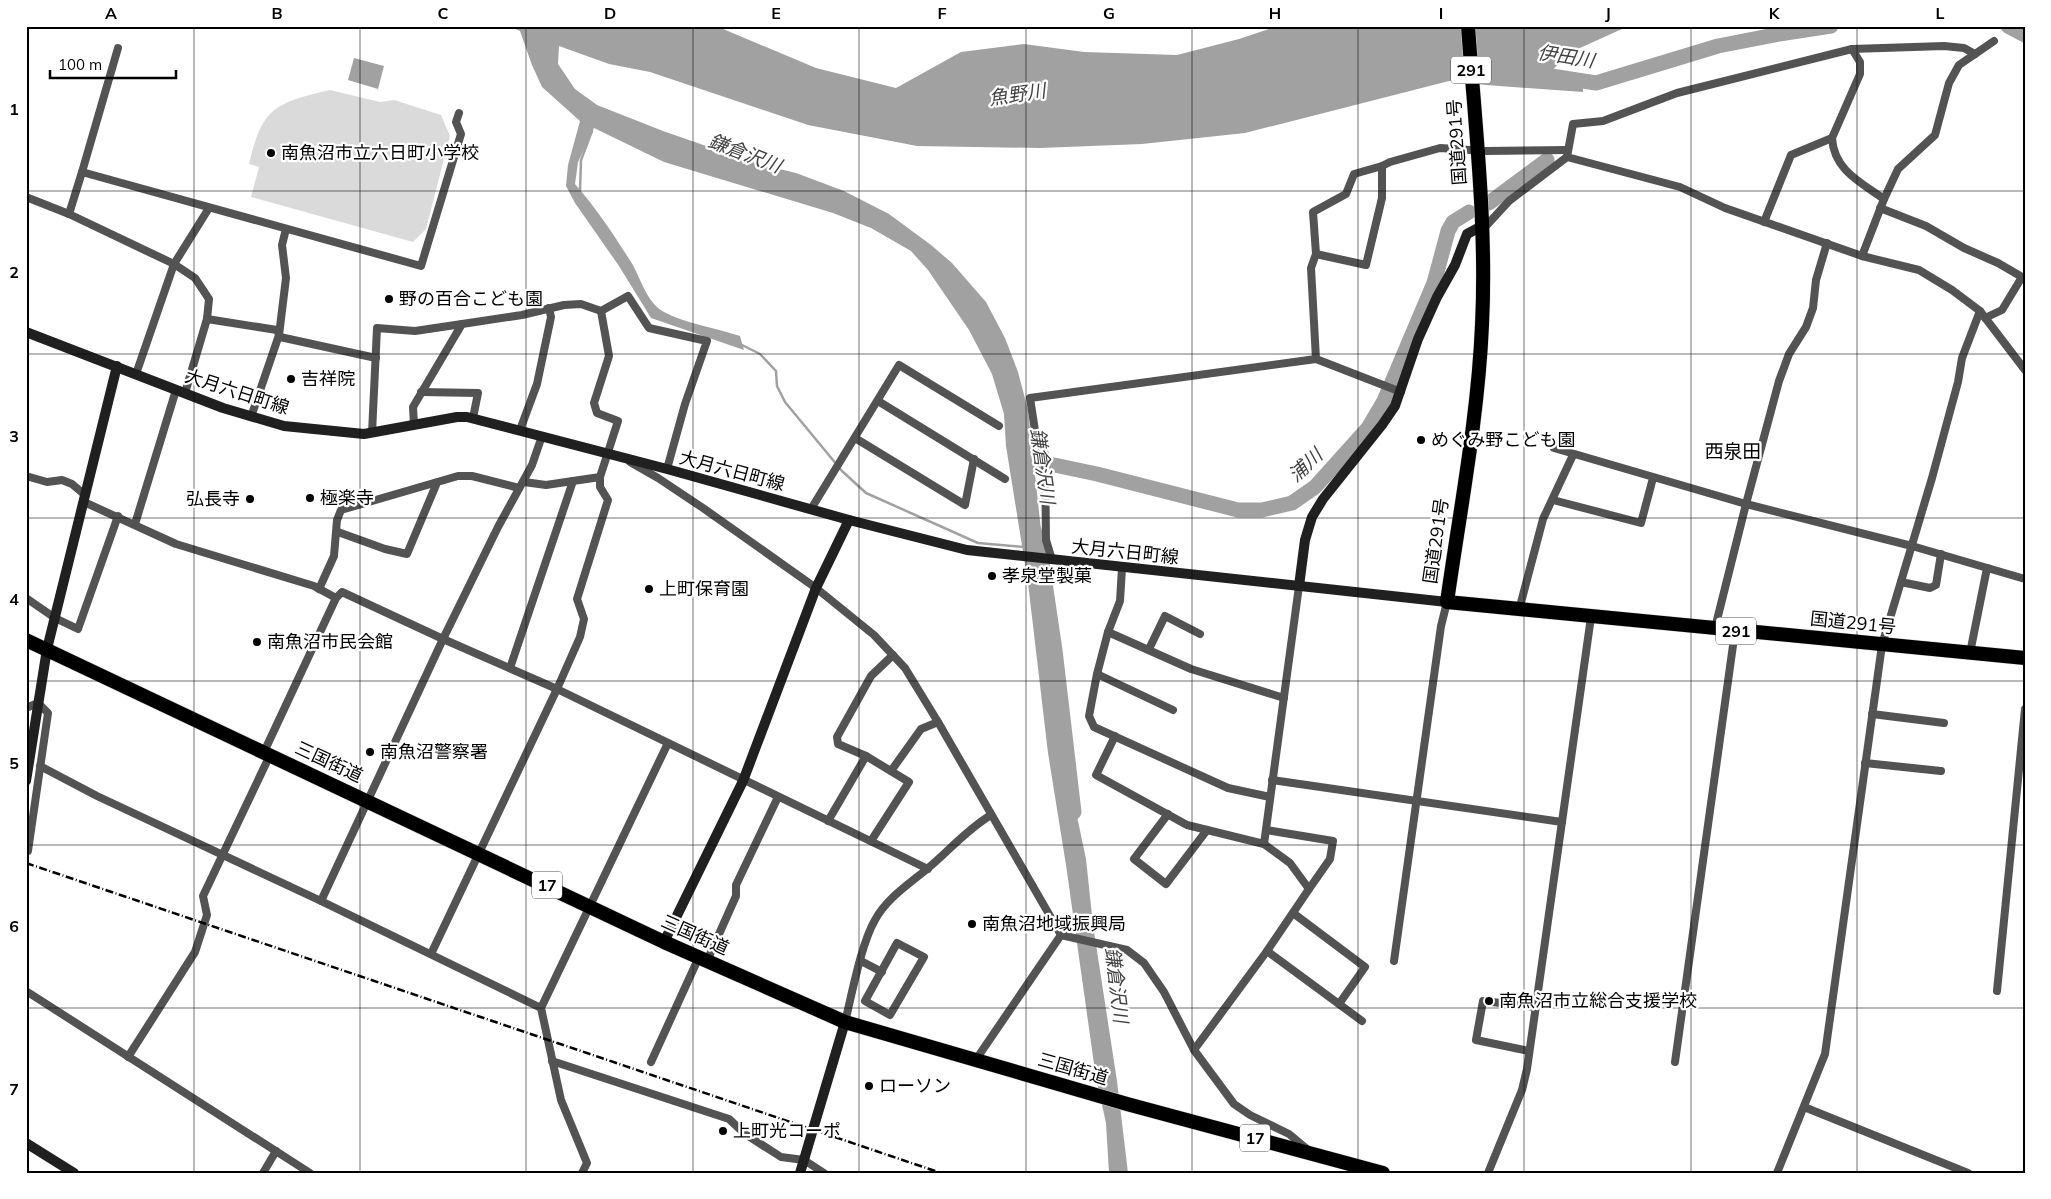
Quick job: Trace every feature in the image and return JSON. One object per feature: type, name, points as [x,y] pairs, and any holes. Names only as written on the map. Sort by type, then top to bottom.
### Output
[{"type":"highway","name":"国道291号","points":[[1468,26],[1482,226],[1483,275],[1480,361],[1447,602],[2025,658]]},
{"type":"highway","name":"三国街道","points":[[26,640],[590,905],[664,942],[845,1022],[1127,1104],[1364,1170],[1383,1173]]},
{"type":"main road","points":[[1299,586],[1305,540],[1312,517],[1323,498],[1395,406],[1418,339],[1437,297],[1456,265],[1467,234],[1482,226]]},
{"type":"main road","name":"大月六日町線","points":[[26,332],[181,392],[251,417],[284,426],[349,434],[372,433],[457,417],[473,418],[967,550],[1447,602]]},
{"type":"main road","points":[[26,781],[47,649],[117,366]]},
{"type":"main road","points":[[664,942],[743,780],[816,588],[849,520]]},
{"type":"main road","points":[[800,1173],[845,1022]]},
{"type":"main road","points":[[26,1143],[74,1173]]},
{"type":"street","points":[[1862,256],[1880,208],[1898,169],[1935,135],[1949,83],[1959,65],[1994,41]]},
{"type":"street","points":[[1482,226],[1486,226],[1509,201],[1567,154],[1573,124],[1603,121],[1677,93],[1852,49],[1944,46],[1964,48],[1975,54]]},
{"type":"street","points":[[69,214],[118,48]]},
{"type":"street","points":[[1852,49],[1860,62],[1860,74],[1832,138],[1832,150],[1840,165],[1853,177],[1884,199]]},
{"type":"street","points":[[82,172],[420,266],[461,134],[456,122],[459,114]]},
{"type":"street","points":[[1764,222],[1791,155],[1832,138]]},
{"type":"street","points":[[1316,359],[1311,268],[1316,254],[1313,212],[1346,194],[1354,174],[1440,148],[1470,150]]},
{"type":"street","points":[[1485,150],[1567,154],[1680,187],[1725,208],[1862,256],[1919,270],[1952,290],[1983,314],[2025,370]]},
{"type":"street","points":[[1316,254],[1366,265],[1382,198],[1382,166]]},
{"type":"street","points":[[26,197],[69,214],[174,264],[195,278],[208,299],[207,319],[135,524]]},
{"type":"street","points":[[136,374],[174,264],[209,208]]},
{"type":"street","points":[[1880,208],[1926,226],[1964,248],[1998,263],[2022,277],[2002,310],[1983,314]]},
{"type":"street","points":[[251,417],[279,335],[286,278],[282,245],[286,229]]},
{"type":"street","points":[[1716,628],[1779,380],[1789,354],[1806,327],[1813,308],[1816,280],[1827,244]]},
{"type":"street","points":[[372,433],[377,328],[415,331],[522,315],[564,305],[581,304],[602,311],[628,296],[649,328],[706,341],[685,404],[667,469]]},
{"type":"street","points":[[520,430],[537,384],[552,317],[549,308]]},
{"type":"street","points":[[431,954],[558,690],[580,637],[584,619],[577,599],[608,500],[600,488],[600,477],[618,421],[597,414],[594,403],[609,356],[602,311]]},
{"type":"street","points":[[1777,1173],[1825,1054],[1882,645],[1958,382],[1962,358],[1983,314]]},
{"type":"street","points":[[207,319],[277,330],[280,337],[376,358]]},
{"type":"street","points":[[414,426],[414,407],[421,392],[462,324]]},
{"type":"street","points":[[1052,560],[1046,540],[1045,454],[1036,437],[1030,398],[1316,359],[1401,392]]},
{"type":"street","points":[[811,509],[899,366],[999,426]]},
{"type":"street","points":[[421,392],[478,393],[473,418]]},
{"type":"street","points":[[878,401],[1005,478]]},
{"type":"street","points":[[321,901],[443,639],[498,526],[532,465],[542,436]]},
{"type":"street","points":[[855,438],[965,505],[974,459]]},
{"type":"street","points":[[1554,448],[1746,504],[1912,546],[2025,579]]},
{"type":"street","points":[[1519,610],[1543,519],[1573,455]]},
{"type":"street","points":[[625,459],[658,478],[816,588],[874,635],[905,668],[1061,935],[1127,950],[1144,963],[1164,992],[1194,1050],[1234,1104],[1250,1115],[1289,1134],[1312,1154]]},
{"type":"street","points":[[26,476],[47,482],[62,480],[72,484],[84,498],[176,544],[319,589],[336,598]]},
{"type":"street","points":[[319,589],[334,556],[338,532],[337,520],[341,510],[458,476],[472,476],[522,485],[546,486],[600,477]]},
{"type":"street","points":[[1552,500],[1641,523],[1653,478]]},
{"type":"street","points":[[510,668],[573,481]]},
{"type":"street","points":[[338,532],[385,549],[407,554],[436,485],[435,483]]},
{"type":"street","points":[[26,598],[55,618],[78,629],[118,516]]},
{"type":"street","points":[[1901,582],[1930,588],[1936,585],[1941,554]]},
{"type":"street","points":[[1122,568],[1120,601],[1108,632],[1089,716],[1094,727],[1228,788],[1270,797]]},
{"type":"street","points":[[1970,653],[1987,568]]},
{"type":"street","points":[[1264,844],[1299,586]]},
{"type":"street","points":[[128,1057],[195,952],[206,915],[203,896],[336,598],[342,592],[558,690],[928,869]]},
{"type":"street","points":[[1394,961],[1441,626],[1447,602]]},
{"type":"street","points":[[1149,649],[1165,616],[1200,634]]},
{"type":"street","points":[[1488,1173],[1522,1090],[1536,1007],[1591,617]]},
{"type":"street","points":[[1675,1062],[1735,631]]},
{"type":"street","points":[[1108,632],[1191,669],[1284,698]]},
{"type":"street","points":[[871,842],[909,782],[866,756],[838,744],[836,737],[871,676],[892,655]]},
{"type":"street","points":[[1097,674],[1174,710]]},
{"type":"street","points":[[26,708],[38,702],[48,713],[28,851],[26,850]]},
{"type":"street","points":[[1997,991],[2025,709]]},
{"type":"street","points":[[1872,714],[1944,724]]},
{"type":"street","points":[[891,771],[921,729],[938,722]]},
{"type":"street","points":[[1115,736],[1096,775],[1187,825],[1264,844],[1290,864],[1309,888]]},
{"type":"street","points":[[582,1173],[587,1163],[561,1100],[541,1008],[668,743]]},
{"type":"street","points":[[828,821],[866,756]]},
{"type":"street","points":[[1865,763],[1940,772]]},
{"type":"street","points":[[40,766],[97,796],[321,901],[541,1008]]},
{"type":"street","points":[[1272,780],[1562,822]]},
{"type":"street","points":[[651,1062],[736,896],[736,885],[778,797]]},
{"type":"street","points":[[1168,814],[1134,859],[1166,884],[1207,830]]},
{"type":"street","points":[[845,1022],[861,961],[875,919],[890,901],[928,869],[973,826],[991,815]]},
{"type":"street","points":[[1194,1050],[1267,951],[1330,859],[1333,841],[1266,830]]},
{"type":"street","points":[[1293,913],[1365,967],[1339,1004]]},
{"type":"street","points":[[975,1061],[1061,935]]},
{"type":"street","points":[[896,944],[924,957],[890,1015],[865,1001],[882,972],[896,944]]},
{"type":"street","points":[[1267,951],[1362,1021]]},
{"type":"street","points":[[861,961],[882,972]]},
{"type":"street","points":[[26,991],[310,1173]]},
{"type":"street","points":[[1529,1051],[1476,1040],[1483,1000],[1536,1007]]},
{"type":"street","points":[[552,1061],[729,1119],[745,1134],[780,1157],[804,1160],[824,1173]]},
{"type":"street","points":[[1804,1107],[1968,1173]]},
{"type":"street","points":[[263,1173],[276,1152]]},
{"type":"shaded area","points":[[330,90],[380,102],[394,100],[441,115],[450,136],[426,229],[413,242],[251,197],[259,167],[249,164],[259,131],[266,119],[283,104]]},
{"type":"water","name":"魚野川","points":[[508,26],[716,26],[816,68],[896,88],[961,52],[1024,44],[1084,52],[1177,55],[1239,39],[1278,26],[1632,26],[1571,52],[1542,80],[1583,87],[1583,92],[1449,81],[1245,133],[1142,144],[1040,148],[917,146],[808,125],[650,72],[609,64],[559,46],[558,64],[575,89],[597,105],[663,131],[755,163],[796,173],[844,191],[889,214],[952,263],[986,302],[1005,338],[1018,372],[1028,410],[1041,530],[1040,579],[1063,750],[1086,859],[1093,925],[1117,1081],[1128,1173],[1109,1173],[1106,1123],[1096,1078],[1048,753],[1028,583],[1006,446],[1004,414],[992,374],[969,330],[928,270],[911,251],[871,228],[833,213],[664,162],[594,128],[578,162],[575,184],[597,212],[635,268],[648,296],[658,308],[673,316],[740,336],[744,350],[651,318],[619,266],[575,203],[566,186],[568,165],[580,121],[542,87],[520,31]]},
{"type":"water","points":[[354,58],[384,66],[378,89],[348,80]]},
{"type":"waterway","name":"伊田川","points":[[1526,72],[1596,83],[1718,46],[1831,26]]},
{"type":"waterway","name":"伊田川","points":[[2008,26],[2025,35]]},
{"type":"waterway","points":[[580,191],[581,160],[592,131]]},
{"type":"waterway","name":"浦川","points":[[1489,203],[1547,160]]},
{"type":"waterway","name":"浦川","points":[[1021,462],[1040,462],[1097,474],[1238,510],[1262,510],[1292,503],[1315,487],[1368,428],[1384,401],[1434,283],[1448,231],[1453,222],[1469,212]]},
{"type":"waterway","points":[[742,345],[760,354],[776,371],[777,386],[785,402],[842,471],[866,493],[978,543],[1024,547]]},
{"type":"waterway","name":"鎌倉沢川","points":[[1034,530],[1040,549],[1055,650],[1074,812]]},
{"type":"railway","points":[[26,863],[941,1173]]},
{"type":"place","name":"南魚沼市立六日町小学校","points":[[271,153]]},
{"type":"place","name":"野の百合こども園","points":[[389,299]]},
{"type":"place","name":"吉祥院","points":[[291,379]]},
{"type":"place","name":"めぐみ野こども園","points":[[1421,440]]},
{"type":"place","name":"極楽寺","points":[[310,498]]},
{"type":"place","name":"弘長寺","points":[[250,499]]},
{"type":"place","name":"孝泉堂製菓","points":[[992,576]]},
{"type":"place","name":"上町保育園","points":[[649,589]]},
{"type":"place","name":"南魚沼市民会館","points":[[257,642]]},
{"type":"place","name":"南魚沼警察署","points":[[370,752]]},
{"type":"place","name":"南魚沼地域振興局","points":[[972,924]]},
{"type":"place","name":"南魚沼市立総合支援学校","points":[[1489,1001]]},
{"type":"place","name":"ローソン","points":[[869,1086]]},
{"type":"place","name":"上町光コーポ","points":[[723,1131]]},
{"type":"district","name":"西泉田","points":[[1733,451]]}]
